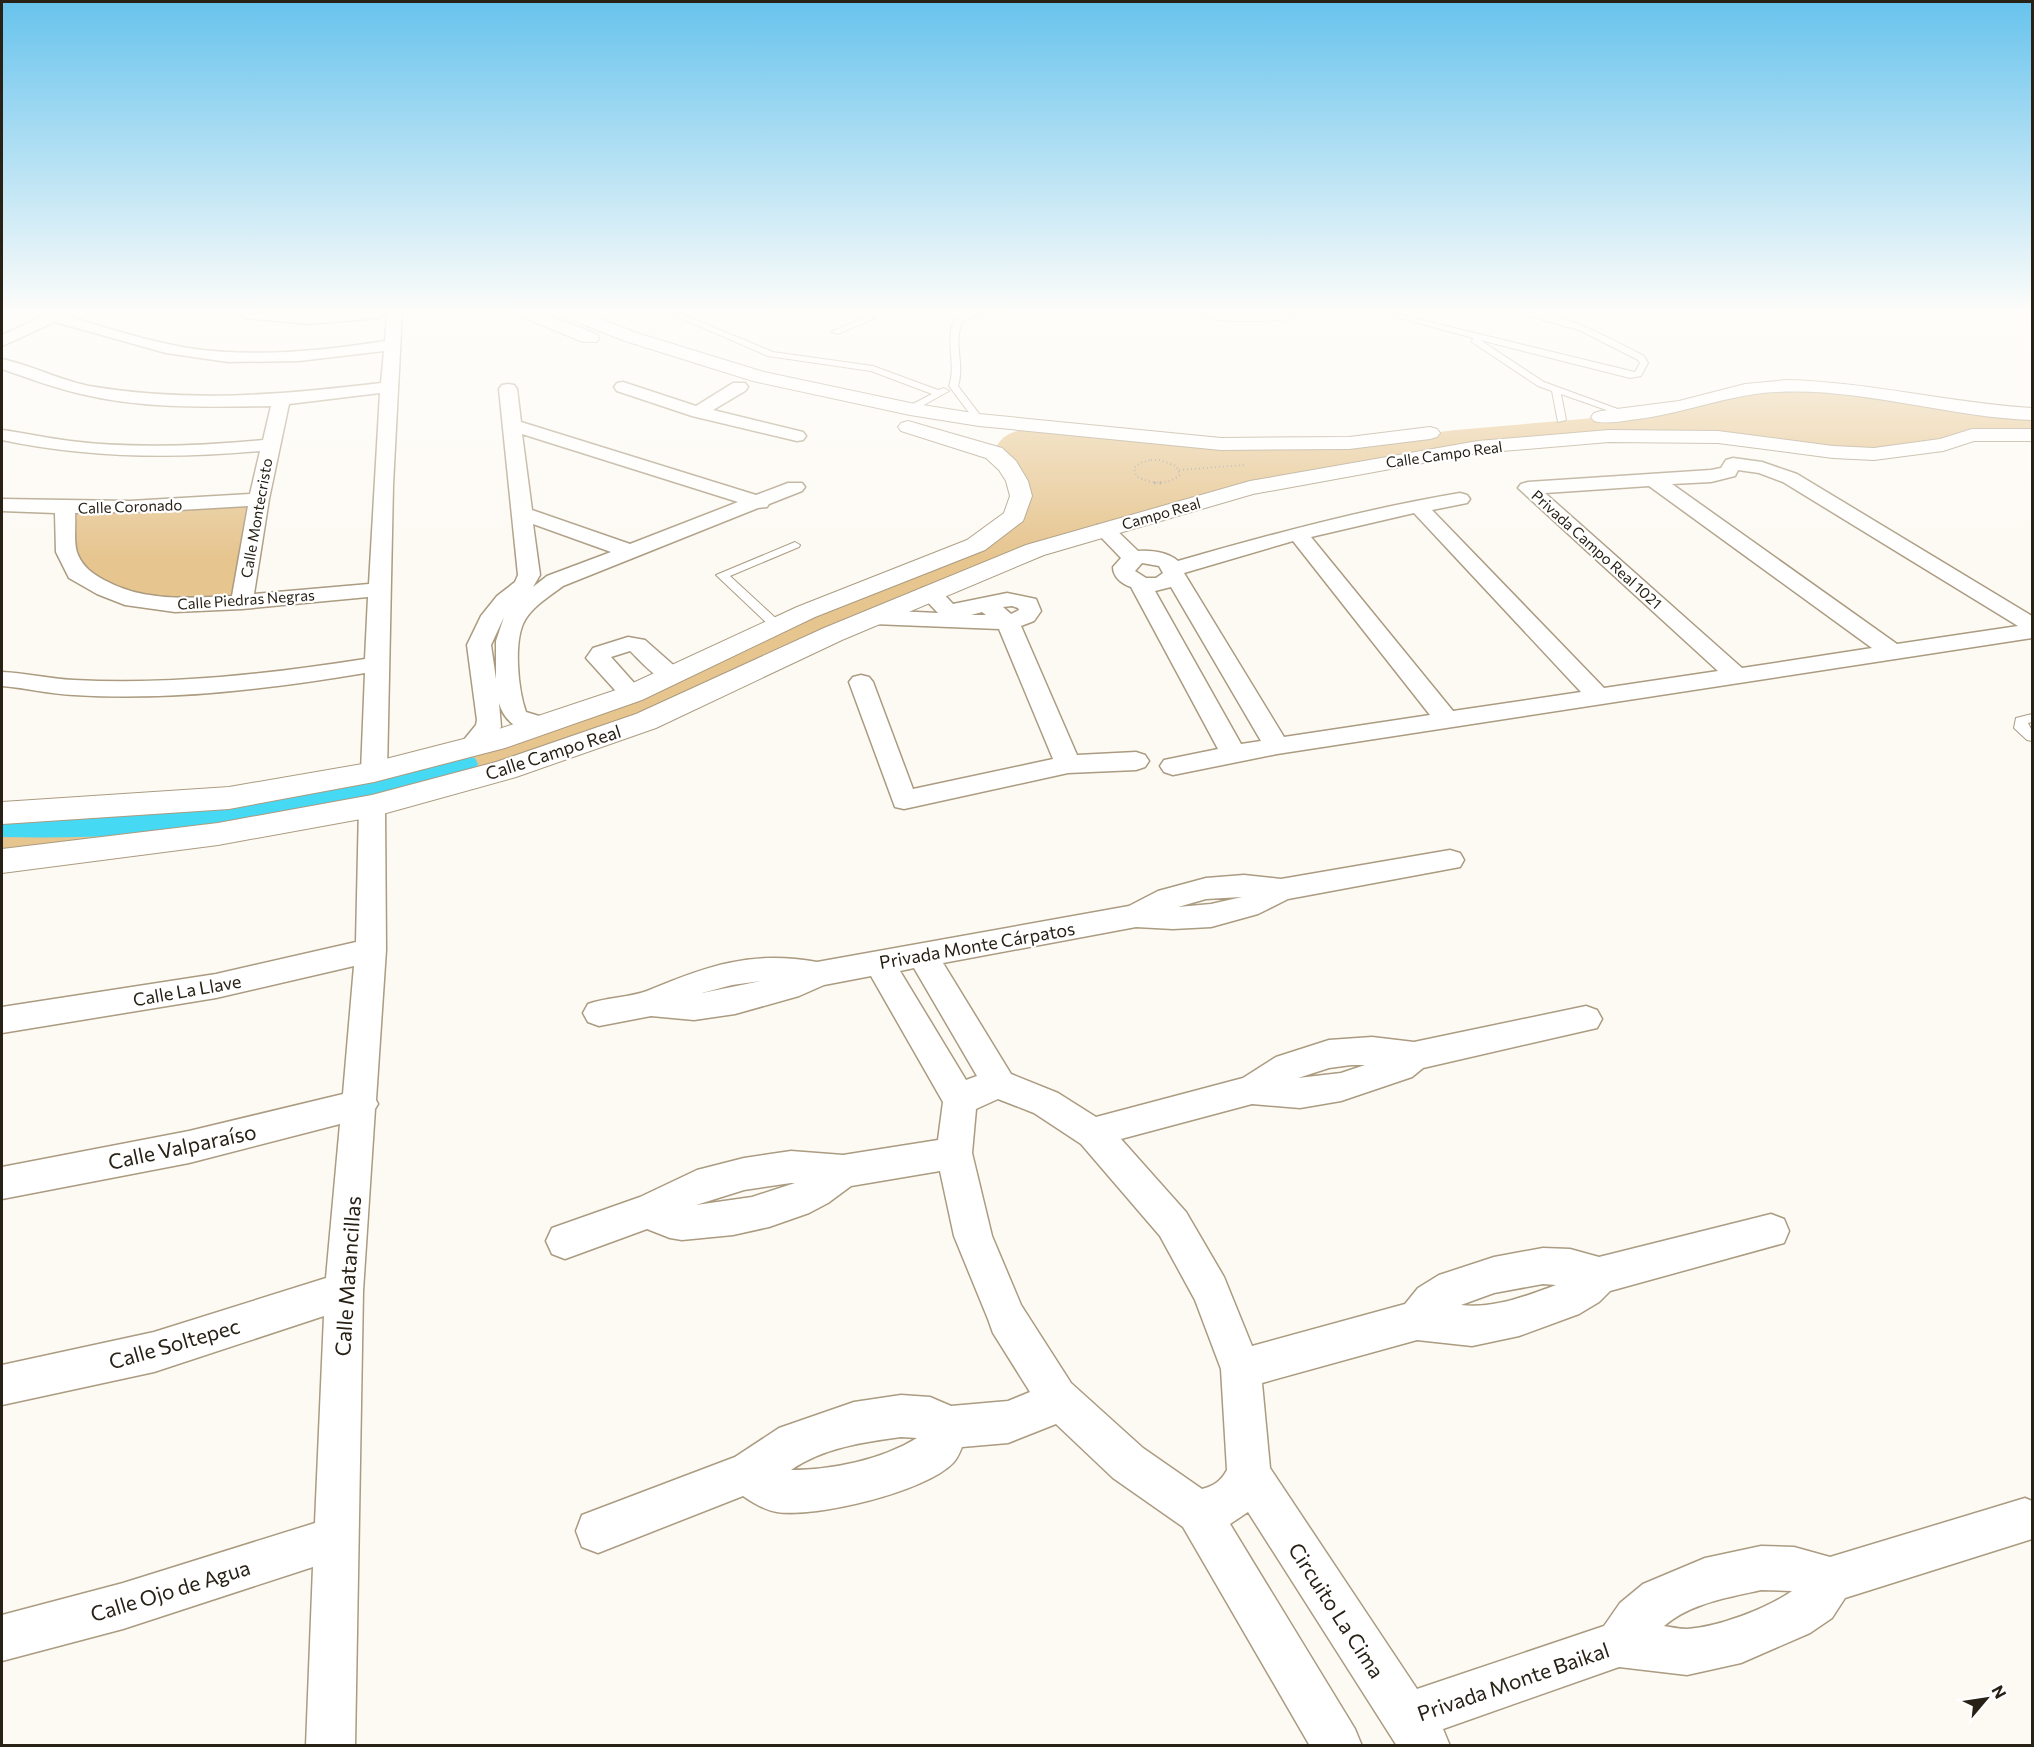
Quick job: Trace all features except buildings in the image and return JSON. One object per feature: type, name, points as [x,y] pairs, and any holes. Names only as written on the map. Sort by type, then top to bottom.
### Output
[{"type":"street","points":[[114,395],[214,402],[281,400],[327,395]]},
{"type":"street","name":"Calle Matancillas","points":[[330,1746],[344,1292],[361,1104],[371,950],[377,664],[390,395]]},
{"type":"street","points":[[471,747],[488,727],[479,645],[489,621],[505,601],[524,585],[529,575],[509,395]]},
{"type":"street","points":[[646,395],[698,412],[797,436]]},
{"type":"street","points":[[698,412],[727,395]]},
{"type":"street","points":[[771,395],[905,426],[994,453],[1008,466],[1017,481],[1021,496],[1015,516],[1038,532],[1073,538]]},
{"type":"street","name":"Calle Campo Real","points":[[840,395],[910,410],[1224,452],[1349,443],[1445,431]]},
{"type":"street","points":[[1538,422],[1629,415],[1680,406],[1721,395]]},
{"type":"street","points":[[1884,395],[1923,402],[2032,414]]},
{"type":"street","name":"Calle Montecristo","points":[[242,602],[258,500],[281,400]]},
{"type":"street","points":[[1923,402],[1957,413],[1967,419],[1972,435]]},
{"type":"street","points":[[1680,406],[1692,420],[1718,437],[1733,464],[1762,468],[1790,478],[2032,625]]},
{"type":"street","name":"Calle Campo Real","points":[[1467,428],[1515,424]]},
{"type":"street","points":[[512,425],[760,503]]},
{"type":"street","points":[[994,453],[998,441],[1008,433],[1032,427]]},
{"type":"street","points":[[2,435],[116,452],[199,451],[270,445]]},
{"type":"street","name":"Calle Campo Real","points":[[1250,488],[1478,447],[1609,436],[1718,437],[1833,452],[1875,454],[1942,445],[1972,435],[2032,435]]},
{"type":"street","points":[[1224,452],[1239,468],[1256,472],[1250,488]]},
{"type":"street","name":"Privada Campo Real 1021","points":[[1733,464],[1728,472],[1721,475],[1528,488],[1738,677]]},
{"type":"street","points":[[1652,479],[1891,651]]},
{"type":"street","points":[[540,725],[525,721],[515,714],[508,676],[506,641],[511,623],[525,605],[555,581],[760,503],[795,487]]},
{"type":"street","name":"Campo Real","points":[[1073,538],[1250,488]]},
{"type":"street","points":[[1277,746],[1174,572],[1171,565],[1157,558],[1134,559],[1127,563],[1124,572],[1132,581],[1140,584],[1158,584],[1171,579],[1174,572],[1297,532],[1417,505],[1460,499]]},
{"type":"street","name":"Calle Coronado","points":[[2,505],[65,509],[162,507],[258,500]]},
{"type":"street","points":[[1417,505],[1598,696]]},
{"type":"street","name":"Calle Piedras Negras","points":[[65,509],[66,552],[77,573],[105,589],[134,600],[175,605],[242,602],[380,589]]},
{"type":"street","points":[[523,514],[630,551]]},
{"type":"street","name":"Calle Campo Real","points":[[2,861],[218,834],[373,789],[471,747],[632,694],[806,612],[976,544],[1015,516]]},
{"type":"street","points":[[1104,529],[1134,559]]},
{"type":"street","points":[[1297,532],[1448,721]]},
{"type":"street","name":"Calle Campo Real","points":[[2,813],[373,789],[505,770],[646,721],[873,617],[943,608],[1035,550],[1073,538]]},
{"type":"street","points":[[529,575],[555,581]]},
{"type":"street","points":[[1140,584],[1234,755]]},
{"type":"street","points":[[943,608],[987,605],[1008,623],[1068,764]]},
{"type":"street","points":[[943,608],[1008,623]]},
{"type":"street","points":[[1173,766],[1277,746],[2032,631]]},
{"type":"street","points":[[632,694],[598,658],[601,653],[628,644],[637,645],[671,675]]},
{"type":"street","points":[[480,655],[506,650]]},
{"type":"street","points":[[3,678],[72,688],[174,690],[276,681],[377,664]]},
{"type":"street","points":[[483,681],[508,676]]},
{"type":"street","points":[[861,682],[904,800],[1068,764],[1136,761]]},
{"type":"street","name":"Privada Monte Cárpatos","points":[[599,1012],[651,1003],[694,1007],[735,1001],[799,984],[817,974],[1136,916],[1178,919],[1214,914],[1251,905],[1281,890],[1450,860]]},
{"type":"street","name":"Calle La Llave","points":[[2,1020],[216,986],[371,950]]},
{"type":"street","points":[[922,955],[999,1084],[978,1090],[960,1101]]},
{"type":"street","points":[[879,963],[960,1101],[954,1153],[973,1236],[1006,1319],[1057,1397],[1128,1463],[1198,1512],[1331,1744]]},
{"type":"street","points":[[1094,1133],[1141,1118],[1252,1090],[1300,1093],[1341,1087],[1391,1071],[1414,1056],[1586,1019]]},
{"type":"street","name":"Circuito La Cima","points":[[999,1084],[1046,1103],[1094,1133],[1173,1224],[1210,1290],[1242,1369],[1249,1475],[1417,1731]]},
{"type":"street","name":"Calle Valparaíso","points":[[2,1183],[189,1146],[361,1104]]},
{"type":"street","points":[[566,1241],[649,1211],[670,1221],[696,1223],[747,1215],[796,1201],[820,1189],[843,1172],[954,1153]]},
{"type":"street","points":[[1242,1369],[1417,1320],[1472,1326],[1519,1317],[1565,1301],[1585,1289],[1599,1275],[1772,1232]]},
{"type":"street","name":"Calle Soltepec","points":[[2,1385],[154,1352],[344,1292]]},
{"type":"street","points":[[598,1531],[748,1473],[794,1443],[854,1423],[901,1416],[930,1418],[950,1427],[1008,1422],[1038,1412],[1057,1397]]},
{"type":"street","points":[[748,1473],[773,1490],[795,1492],[860,1481],[909,1466],[938,1449],[950,1427]]},
{"type":"street","points":[[1198,1512],[1223,1505],[1238,1493],[1249,1475]]},
{"type":"street","points":[[1830,1580],[2025,1520]]},
{"type":"street","name":"Calle Ojo de Agua","points":[[2,1638],[123,1606],[336,1538]]},
{"type":"street","name":"Privada Monte Baikal","points":[[1417,1731],[1619,1644],[1687,1652],[1742,1640],[1794,1617],[1809,1607],[1816,1602],[1830,1580],[1794,1569],[1761,1568],[1705,1581],[1659,1600],[1636,1619],[1619,1644]]},
{"type":"lane","points":[[910,410],[937,395]]},
{"type":"lane","points":[[960,395],[979,420]]},
{"type":"lane","points":[[1557,395],[1561,420]]},
{"type":"lane","points":[[1567,395],[1629,415]]},
{"type":"lane","points":[[777,626],[722,575],[795,545]]},
{"type":"lane","points":[[2032,718],[2021,721],[2021,728],[2032,737]]},
{"type":"path","points":[[1224,452],[1239,468]]},
{"type":"path","points":[[1179,470],[1176,479],[1159,483],[1142,480],[1134,472],[1137,465],[1151,460],[1169,462],[1179,470],[1239,468]]},
{"type":"shaded area","points":[[1718,395],[1873,395],[2032,414],[2032,435],[1972,435],[1874,454],[1718,437],[1609,436],[1372,464],[1098,530],[505,770],[218,834],[2,861],[2,813],[229,798],[495,741],[976,544],[1021,497],[994,453],[1004,437],[1019,430],[1032,427],[1221,444],[1349,443],[1456,430],[1629,415]]},
{"type":"shaded area","points":[[259,499],[242,602],[133,600],[77,573],[65,509]]},
{"type":"waterway","points":[[2,828],[153,823],[243,814],[327,798],[466,764]]}]
